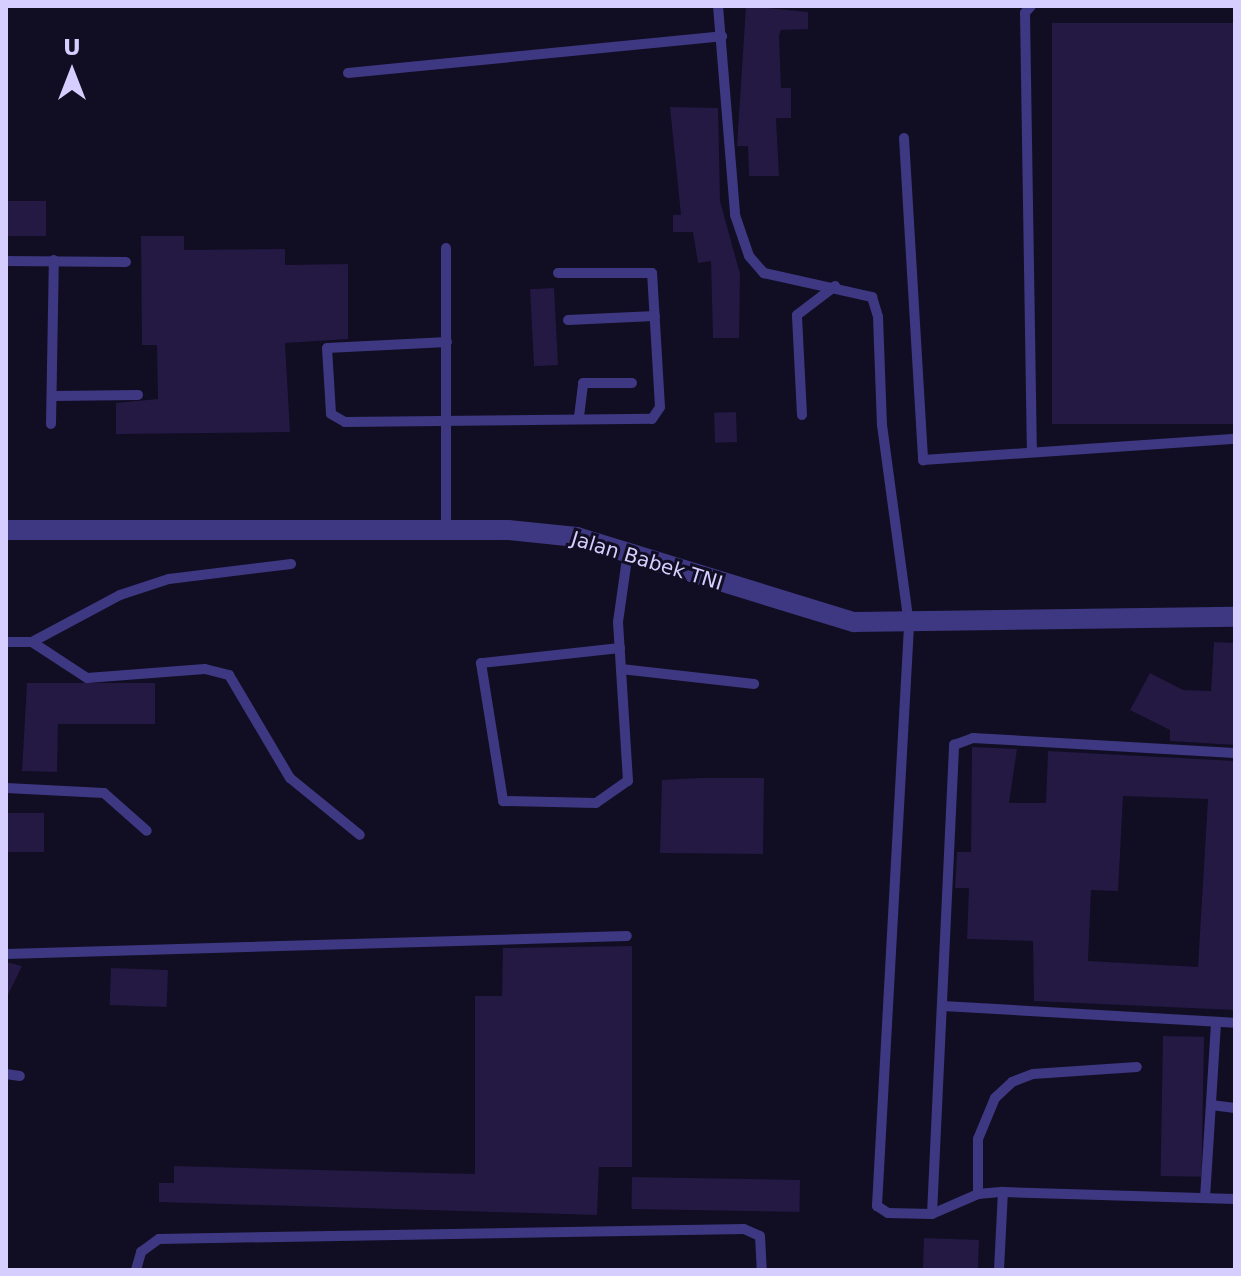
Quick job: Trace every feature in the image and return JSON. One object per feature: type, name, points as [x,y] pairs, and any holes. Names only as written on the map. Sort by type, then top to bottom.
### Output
[{"type":"street","name":"Jalan Babek TNI","points":[[6,530],[446,529],[577,537],[798,609],[909,626],[1235,617]]},
{"type":"lane","points":[[718,6],[735,215],[749,256],[764,273],[835,286],[872,297],[876,306],[882,425],[909,626],[876,1200],[882,1211],[932,1214],[978,1194],[1003,1192],[1235,1199]]},
{"type":"lane","points":[[1031,6],[1025,13],[1032,451]]},
{"type":"lane","points":[[348,73],[722,36]]},
{"type":"lane","points":[[904,138],[923,460],[1235,439]]},
{"type":"lane","points":[[446,248],[446,529]]},
{"type":"lane","points":[[51,424],[54,260]]},
{"type":"lane","points":[[6,261],[126,262]]},
{"type":"lane","points":[[447,342],[333,346],[324,358],[336,420],[658,415],[655,316],[650,270],[558,273]]},
{"type":"lane","points":[[802,415],[797,315],[835,286]]},
{"type":"lane","points":[[568,320],[655,316]]},
{"type":"lane","points":[[579,417],[583,383],[632,383]]},
{"type":"lane","points":[[52,396],[138,395]]},
{"type":"lane","points":[[620,648],[481,663],[503,801],[596,803],[628,781],[620,648],[628,552]]},
{"type":"lane","points":[[6,642],[32,642],[120,595],[169,579],[291,564]]},
{"type":"lane","points":[[32,642],[87,678],[205,669],[229,675],[290,778],[360,835]]},
{"type":"lane","points":[[621,669],[754,684]]},
{"type":"lane","points":[[932,1214],[943,1006],[950,752],[958,741],[1235,753]]},
{"type":"lane","points":[[6,788],[104,793],[147,831]]},
{"type":"lane","points":[[6,954],[627,936]]},
{"type":"lane","points":[[943,1006],[1235,1023]]},
{"type":"lane","points":[[1205,1198],[1216,1022]]},
{"type":"lane","points":[[978,1194],[978,1139],[995,1098],[1012,1082],[1033,1074],[1137,1067]]},
{"type":"lane","points":[[6,1074],[20,1076]]},
{"type":"lane","points":[[1211,1105],[1235,1108]]},
{"type":"lane","points":[[999,1270],[1003,1192]]},
{"type":"lane","points":[[136,1270],[141,1252],[159,1239],[744,1229],[760,1236],[762,1270]]},
{"type":"building","points":[[746,6],[808,12],[808,29],[781,30],[779,36],[781,88],[791,88],[791,118],[776,118],[779,176],[749,176],[748,146],[737,146]]},
{"type":"building","points":[[1052,23],[1235,23],[1235,424],[1052,424]]},
{"type":"building","points":[[670,107],[718,108],[720,201],[740,274],[739,338],[713,338],[711,261],[698,263],[693,232],[673,232],[673,215],[681,215]]},
{"type":"building","points":[[6,201],[46,201],[46,236],[6,236]]},
{"type":"building","points":[[141,236],[184,236],[184,250],[285,249],[285,265],[348,264],[348,339],[285,343],[290,432],[116,434],[116,403],[158,399],[157,345],[142,345]]},
{"type":"building","points":[[554,288],[558,365],[534,366],[530,289]]},
{"type":"building","points":[[736,412],[737,442],[715,443],[714,413]]},
{"type":"building","points":[[1214,642],[1235,643],[1235,745],[1170,741],[1170,730],[1130,710],[1150,673],[1183,690],[1211,691]]},
{"type":"building","points":[[27,683],[155,683],[155,724],[58,724],[57,772],[22,771]]},
{"type":"building","points":[[972,747],[1017,749],[1009,803],[1046,803],[1048,751],[1235,761],[1235,1010],[1034,1001],[1033,941],[967,939],[969,888],[955,888],[957,852],[971,852]],"holes":[[[1123,796],[1208,799],[1198,967],[1088,961],[1091,890],[1118,891]]]},
{"type":"building","points":[[764,778],[763,854],[660,853],[662,780]]},
{"type":"building","points":[[6,813],[44,813],[44,852],[6,852]]},
{"type":"building","points":[[632,946],[632,1167],[599,1167],[597,1215],[159,1202],[159,1183],[174,1183],[174,1166],[475,1174],[475,996],[502,996],[503,948]]},
{"type":"building","points":[[6,962],[22,966],[6,999]]},
{"type":"building","points":[[111,968],[168,970],[167,1007],[110,1005]]},
{"type":"building","points":[[1163,1036],[1204,1037],[1202,1177],[1161,1176]]},
{"type":"building","points":[[632,1177],[800,1180],[799,1212],[631,1209]]},
{"type":"building","points":[[924,1238],[979,1240],[978,1270],[923,1270]]}]
